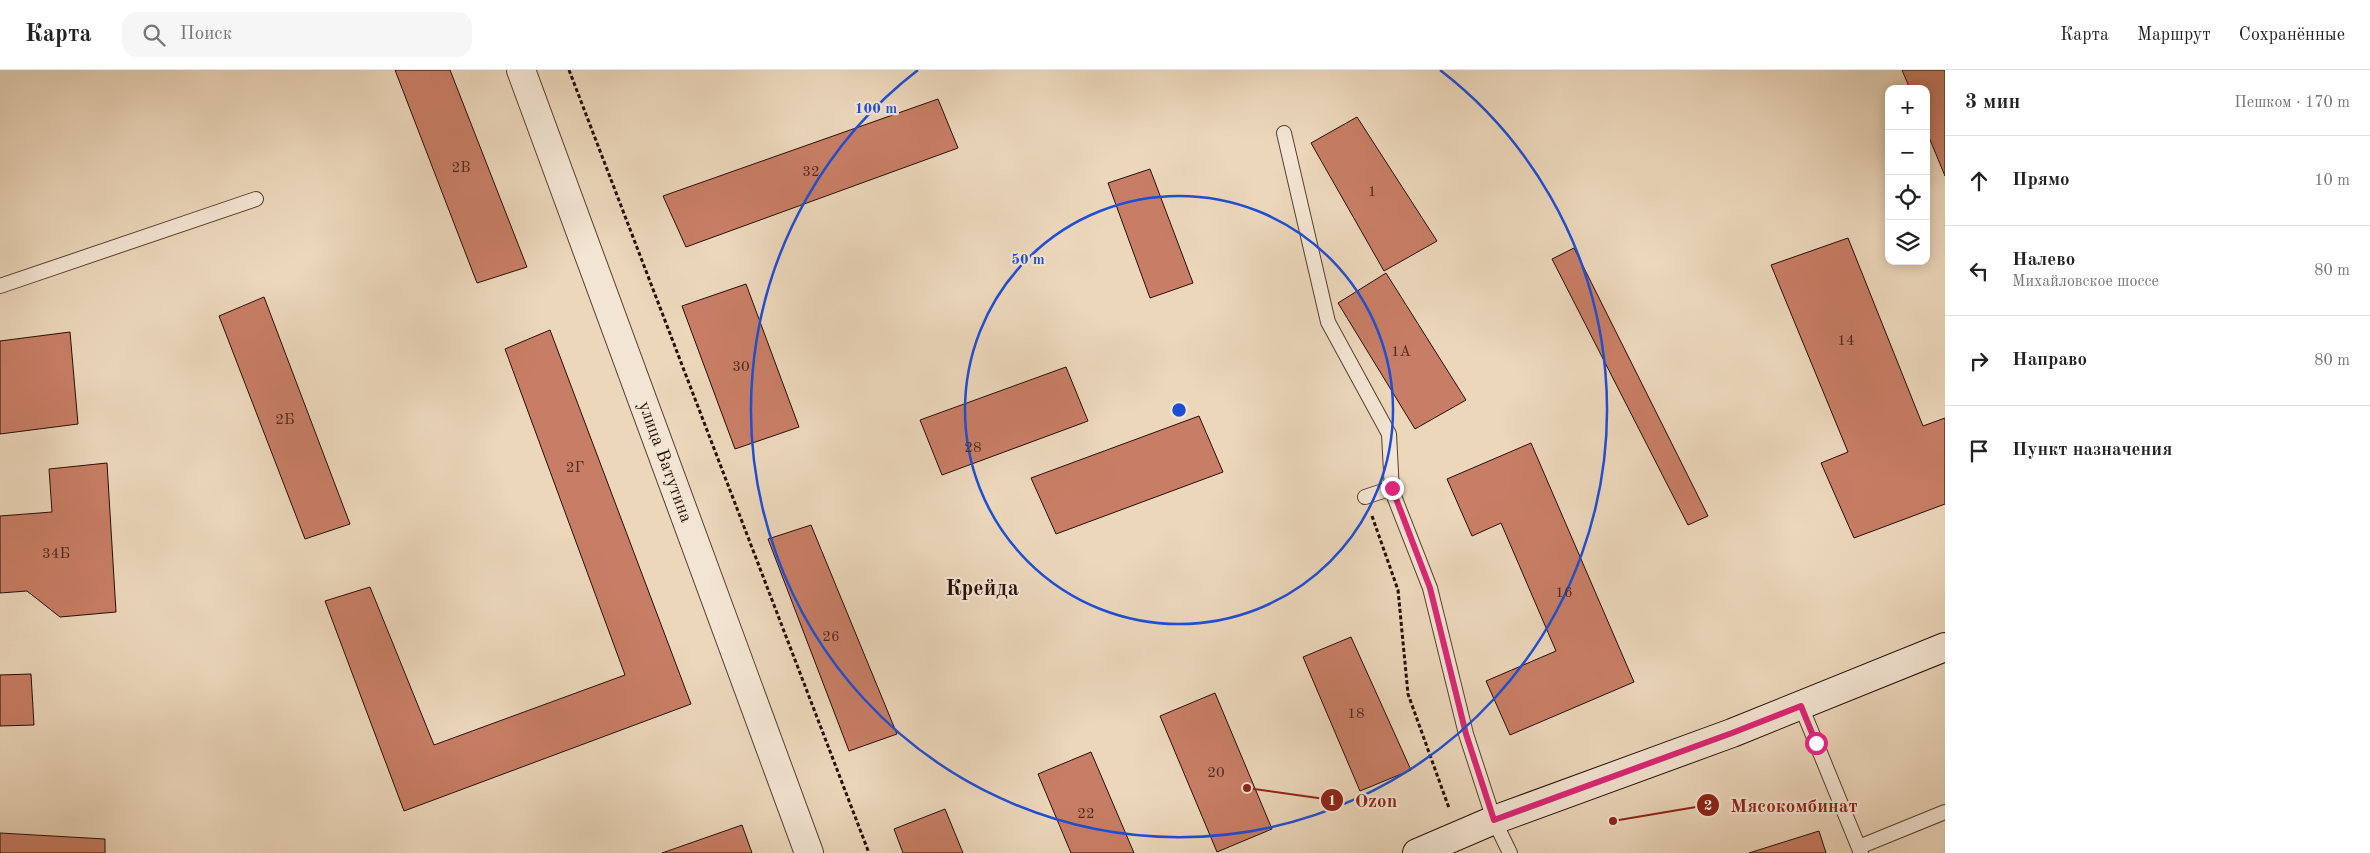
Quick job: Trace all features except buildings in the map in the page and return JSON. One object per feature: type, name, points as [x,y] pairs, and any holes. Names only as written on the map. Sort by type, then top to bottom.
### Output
[{"type":"street","name":"улица Ватутина","points":[[521,70],[809,853]]},
{"type":"street","points":[[1416,853],[1494,820],[1732,733],[1945,647]]},
{"type":"lane","points":[[1284,134],[1328,322],[1389,434],[1392,488],[1430,588],[1466,734],[1494,820],[1510,853]]},
{"type":"lane","points":[[0,286],[256,198]]},
{"type":"lane","points":[[1365,497],[1392,488]]},
{"type":"lane","points":[[1801,706],[1860,850],[1945,812]]},
{"type":"path","points":[[569,70],[869,853]]},
{"type":"path","points":[[1365,497],[1398,590],[1408,694],[1459,835]]},
{"type":"place","name":"Ozon","points":[[1247,788]]},
{"type":"place","name":"Мясокомбинат","points":[[1613,821]]},
{"type":"district","name":"Крейда","points":[[982,589]]},
{"type":"route","points":[[1392,488],[1430,588],[1466,734],[1494,820],[1801,706],[1816,743]]}]
